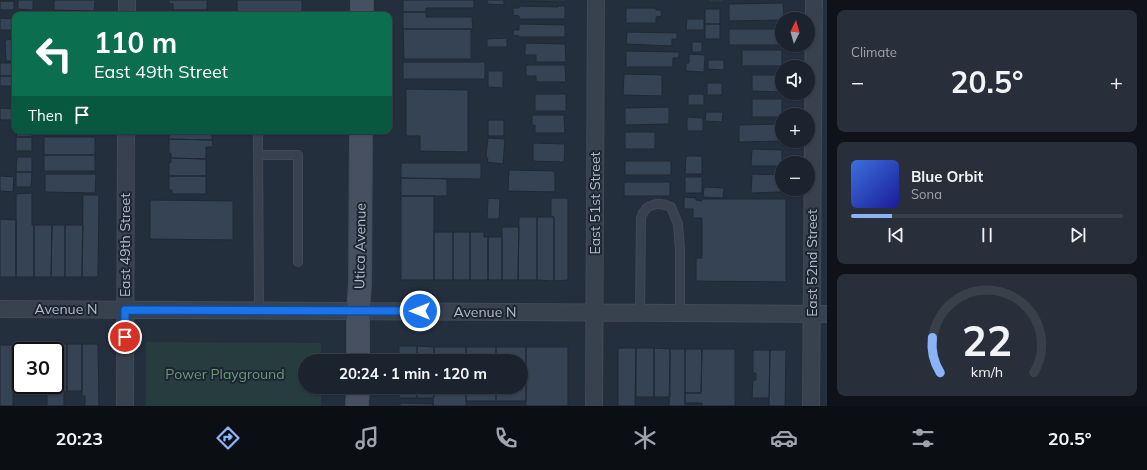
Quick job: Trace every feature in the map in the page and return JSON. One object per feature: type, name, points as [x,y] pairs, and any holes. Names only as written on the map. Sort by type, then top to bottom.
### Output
[{"type":"main road","points":[[362,0],[362,12]]},
{"type":"main road","name":"Utica Avenue","points":[[358,354],[361,134]]},
{"type":"main road","points":[[358,394],[358,406]]},
{"type":"street","points":[[127,0],[127,12]]},
{"type":"street","name":"East 51st Street","points":[[594,406],[596,0]]},
{"type":"street","name":"East 52nd Street","points":[[811,406],[819,314],[814,0]]},
{"type":"street","name":"East 49th Street","points":[[125,406],[126,134]]},
{"type":"street","name":"Avenue N","points":[[0,309],[819,314]]},
{"type":"lane","points":[[258,134],[259,310]]},
{"type":"lane","points":[[258,155],[298,155],[298,262]]},
{"type":"lane","points":[[640,312],[641,218],[643,211],[649,206],[657,204],[670,207],[678,224],[680,250],[680,313]]},
{"type":"green space","name":"Power Playground","points":[[146,342],[321,343],[321,354],[298,354],[298,394],[321,394],[321,406],[146,406]]},
{"type":"building","points":[[14,0],[14,1],[0,1]]},
{"type":"building","points":[[18,0],[33,0],[33,10],[18,9]]},
{"type":"building","points":[[54,0],[95,0],[94,11],[54,10]]},
{"type":"building","points":[[169,0],[207,0],[207,10],[173,10],[173,4],[169,4]]},
{"type":"building","points":[[237,0],[302,0],[302,12],[237,12]]},
{"type":"building","points":[[403,0],[474,0],[474,8],[426,8],[426,12],[403,12]]},
{"type":"building","points":[[487,0],[504,0],[504,5],[487,4]]},
{"type":"building","points":[[566,0],[566,2],[521,1]]},
{"type":"building","points":[[708,0],[724,0],[724,2],[708,2]]},
{"type":"building","points":[[0,1],[14,1],[14,10],[0,10]]},
{"type":"building","points":[[783,3],[784,12],[775,12],[775,20],[729,21],[729,4]]},
{"type":"building","points":[[519,6],[565,6],[565,19],[519,19],[519,16],[513,15],[513,8],[519,8]]},
{"type":"building","points":[[626,8],[656,8],[656,10],[661,10],[662,16],[656,17],[656,23],[626,23]]},
{"type":"building","points":[[705,9],[720,9],[720,24],[705,24]]},
{"type":"building","points":[[173,10],[207,10],[207,12],[173,12]]},
{"type":"building","points":[[403,12],[426,12],[426,17],[472,17],[473,29],[403,29]]},
{"type":"building","points":[[0,18],[12,19],[12,30],[0,30]]},
{"type":"building","points":[[687,19],[704,19],[704,30],[686,30]]},
{"type":"building","points":[[519,24],[565,25],[565,37],[519,37],[513,35],[513,30],[519,30]]},
{"type":"building","points":[[705,24],[720,24],[720,39],[705,39]]},
{"type":"building","points":[[403,29],[471,29],[471,59],[404,59]]},
{"type":"building","points":[[729,29],[775,29],[775,45],[729,45]]},
{"type":"building","points":[[627,32],[677,33],[677,39],[672,39],[672,46],[626,44]]},
{"type":"building","points":[[507,38],[507,47],[487,47],[487,39]]},
{"type":"building","points":[[12,39],[12,61],[6,61],[5,40]]},
{"type":"building","points":[[692,42],[702,42],[702,52],[692,52]]},
{"type":"building","points":[[525,43],[565,44],[566,62],[536,62],[536,55],[525,55]]},
{"type":"building","points":[[742,50],[775,50],[775,52],[782,52],[782,60],[775,60],[775,66],[742,66]]},
{"type":"building","points":[[626,51],[679,52],[679,58],[673,58],[673,67],[626,67]]},
{"type":"building","points":[[689,54],[705,55],[704,72],[686,71],[686,63],[689,63]]},
{"type":"building","points":[[708,60],[724,60],[724,70],[708,69]]},
{"type":"building","points":[[403,62],[485,62],[485,79],[403,79]]},
{"type":"building","points":[[0,63],[12,63],[12,76],[0,76]]},
{"type":"building","points":[[526,65],[565,65],[566,82],[536,82],[536,76],[526,76]]},
{"type":"building","points":[[488,71],[503,71],[503,88],[488,87]]},
{"type":"building","points":[[624,74],[662,75],[662,96],[623,95]]},
{"type":"building","points":[[752,75],[775,75],[775,92],[752,91]]},
{"type":"building","points":[[0,76],[12,76],[12,86],[0,86]]},
{"type":"building","points":[[707,83],[722,83],[722,95],[707,95]]},
{"type":"building","points":[[406,89],[468,90],[468,152],[420,151],[420,136],[406,136]]},
{"type":"building","points":[[535,94],[566,94],[566,111],[535,111]]},
{"type":"building","points":[[688,94],[704,94],[704,105],[688,105]]},
{"type":"building","points":[[752,99],[782,100],[782,108],[775,108],[775,117],[752,117]]},
{"type":"building","points":[[669,107],[669,124],[625,125],[625,108]]},
{"type":"building","points":[[0,108],[12,109],[12,120],[0,120]]},
{"type":"building","points":[[706,112],[723,112],[722,122],[705,121]]},
{"type":"building","points":[[532,115],[564,115],[565,133],[535,133],[535,125],[532,125]]},
{"type":"building","points":[[687,117],[703,118],[703,131],[687,131]]},
{"type":"building","points":[[488,120],[504,120],[504,136],[488,136]]},
{"type":"building","points":[[775,124],[775,141],[739,142],[739,125]]},
{"type":"building","points":[[625,132],[655,132],[655,149],[625,149]]},
{"type":"building","points":[[16,134],[32,134],[32,137],[16,137]]},
{"type":"building","points":[[169,134],[212,134],[212,140],[169,139]]},
{"type":"building","points":[[16,137],[32,137],[32,151],[16,151]]},
{"type":"building","points":[[44,137],[95,137],[95,155],[44,155]]},
{"type":"building","points":[[488,138],[505,139],[503,164],[487,162],[488,158],[486,157]]},
{"type":"building","points":[[169,139],[212,140],[213,147],[206,147],[206,159],[171,158],[171,153],[169,154]]},
{"type":"building","points":[[533,143],[565,144],[564,162],[533,161]]},
{"type":"building","points":[[752,149],[782,150],[782,156],[775,156],[775,166],[751,166]]},
{"type":"building","points":[[44,155],[95,155],[95,171],[44,171]]},
{"type":"building","points":[[686,156],[702,156],[702,174],[685,174]]},
{"type":"building","points":[[17,157],[32,157],[32,172],[16,172]]},
{"type":"building","points":[[171,158],[206,159],[206,176],[169,176],[169,162],[171,163]]},
{"type":"building","points":[[625,161],[671,161],[671,175],[625,175]]},
{"type":"building","points":[[401,163],[481,163],[481,179],[401,178]]},
{"type":"building","points":[[509,170],[555,171],[555,192],[508,191]]},
{"type":"building","points":[[16,172],[32,172],[31,187],[16,187]]},
{"type":"building","points":[[45,174],[96,174],[95,193],[45,192]]},
{"type":"building","points":[[752,174],[775,175],[775,192],[751,193]]},
{"type":"building","points":[[0,176],[14,177],[13,192],[0,191]]},
{"type":"building","points":[[169,176],[206,176],[206,194],[172,194],[172,190],[169,190]]},
{"type":"building","points":[[685,177],[702,177],[702,193],[685,193]]},
{"type":"building","points":[[401,178],[447,179],[447,196],[401,196]]},
{"type":"building","points":[[624,182],[670,182],[670,196],[624,196]]},
{"type":"building","points":[[704,187],[724,188],[723,198],[703,197]]},
{"type":"building","points":[[32,193],[32,225],[34,225],[34,277],[16,277],[16,194]]},
{"type":"building","points":[[83,195],[99,195],[98,277],[82,277]]},
{"type":"building","points":[[401,196],[434,196],[434,280],[401,280]]},
{"type":"building","points":[[684,197],[696,198],[696,200],[702,201],[702,199],[786,199],[786,282],[696,281],[696,258],[702,258],[702,218],[693,218],[693,209],[684,209]]},
{"type":"building","points":[[488,198],[500,199],[499,219],[487,219]]},
{"type":"building","points":[[551,198],[568,198],[568,280],[554,281],[554,217],[551,217]]},
{"type":"building","points":[[150,200],[233,201],[233,240],[150,239]]},
{"type":"building","points":[[519,217],[537,217],[537,280],[518,280]]},
{"type":"building","points":[[537,217],[554,217],[554,281],[537,280]]},
{"type":"building","points":[[0,219],[16,220],[16,277],[0,277]]},
{"type":"building","points":[[34,225],[52,225],[51,277],[34,277]]},
{"type":"building","points":[[52,225],[65,225],[65,277],[51,277]]},
{"type":"building","points":[[65,225],[83,225],[82,277],[65,277]]},
{"type":"building","points":[[502,227],[519,227],[518,280],[502,280]]},
{"type":"building","points":[[434,232],[453,232],[453,280],[434,280]]},
{"type":"building","points":[[453,232],[470,232],[470,280],[453,280]]},
{"type":"building","points":[[470,232],[484,232],[484,237],[488,237],[488,280],[470,280]]},
{"type":"building","points":[[488,237],[502,237],[502,280],[488,280]]},
{"type":"building","points":[[64,344],[67,344],[67,391],[64,392]]},
{"type":"building","points":[[67,344],[82,344],[82,391],[67,391]]},
{"type":"building","points":[[82,344],[98,344],[99,406],[85,406],[85,396],[82,396]]},
{"type":"building","points":[[0,345],[12,345],[13,406],[0,406]]},
{"type":"building","points":[[399,346],[417,346],[417,354],[399,354]]},
{"type":"building","points":[[417,346],[434,347],[434,354],[417,354]]},
{"type":"building","points":[[434,347],[466,347],[466,354],[434,354]]},
{"type":"building","points":[[466,347],[496,347],[496,354],[466,354]]},
{"type":"building","points":[[496,347],[526,347],[526,354],[496,354]]},
{"type":"building","points":[[526,347],[568,347],[568,406],[526,406],[526,394],[528,394],[528,354],[526,354]]},
{"type":"building","points":[[618,348],[636,348],[635,406],[618,406]]},
{"type":"building","points":[[636,348],[654,348],[654,397],[636,397]]},
{"type":"building","points":[[654,348],[670,349],[670,397],[654,397]]},
{"type":"building","points":[[670,349],[685,349],[685,406],[669,406]]},
{"type":"building","points":[[685,349],[702,349],[701,393],[685,393]]},
{"type":"building","points":[[702,349],[735,349],[735,406],[702,406],[702,403],[685,403],[685,393],[701,393]]},
{"type":"building","points":[[753,350],[770,350],[769,398],[752,398],[753,380],[756,380],[756,373],[753,373]]},
{"type":"building","points":[[770,350],[786,350],[785,406],[769,406]]},
{"type":"building","points":[[47,394],[64,394],[64,406],[47,406]]},
{"type":"building","points":[[399,394],[417,394],[417,398],[399,398]]},
{"type":"building","points":[[417,394],[434,394],[434,398],[417,398]]},
{"type":"building","points":[[434,394],[466,394],[466,406],[433,406]]},
{"type":"building","points":[[466,394],[496,394],[496,401],[466,401]]},
{"type":"building","points":[[496,394],[526,394],[526,401],[496,401]]},
{"type":"building","points":[[400,403],[433,404],[433,406],[400,406]]},
{"type":"route","points":[[125,337],[125,310],[420,311]]}]
